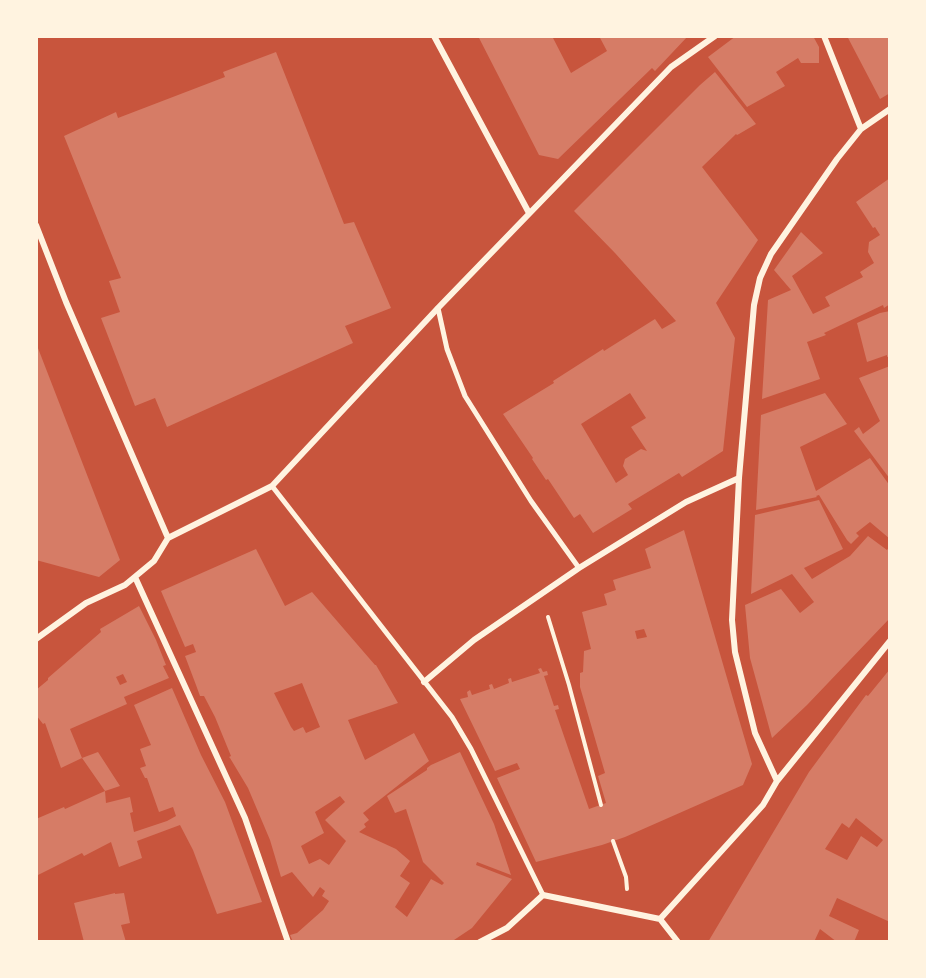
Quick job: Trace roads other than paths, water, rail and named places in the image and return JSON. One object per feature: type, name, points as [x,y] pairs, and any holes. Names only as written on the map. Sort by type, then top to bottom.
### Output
[{"type":"street","points":[[434,36],[529,213]]},
{"type":"street","points":[[36,639],[86,603],[125,585],[154,561],[168,538],[272,486],[438,308],[670,67],[715,36]]},
{"type":"street","points":[[824,36],[861,129]]},
{"type":"street","points":[[777,781],[755,733],[735,652],[732,620],[739,478],[754,305],[760,278],[771,254],[837,159],[861,129],[890,109]]},
{"type":"street","points":[[36,225],[61,290],[168,538]]},
{"type":"street","points":[[438,308],[447,349],[465,396],[531,501],[579,568]]},
{"type":"street","points":[[424,682],[474,640],[579,568],[686,502],[739,478]]},
{"type":"street","points":[[272,486],[452,717],[471,749],[543,895]]},
{"type":"street","points":[[135,577],[246,818],[288,942]]},
{"type":"street","points":[[660,919],[763,805],[777,781],[890,641]]},
{"type":"street","points":[[543,895],[660,919],[678,942]]},
{"type":"street","points":[[480,942],[507,928],[543,895]]}]
